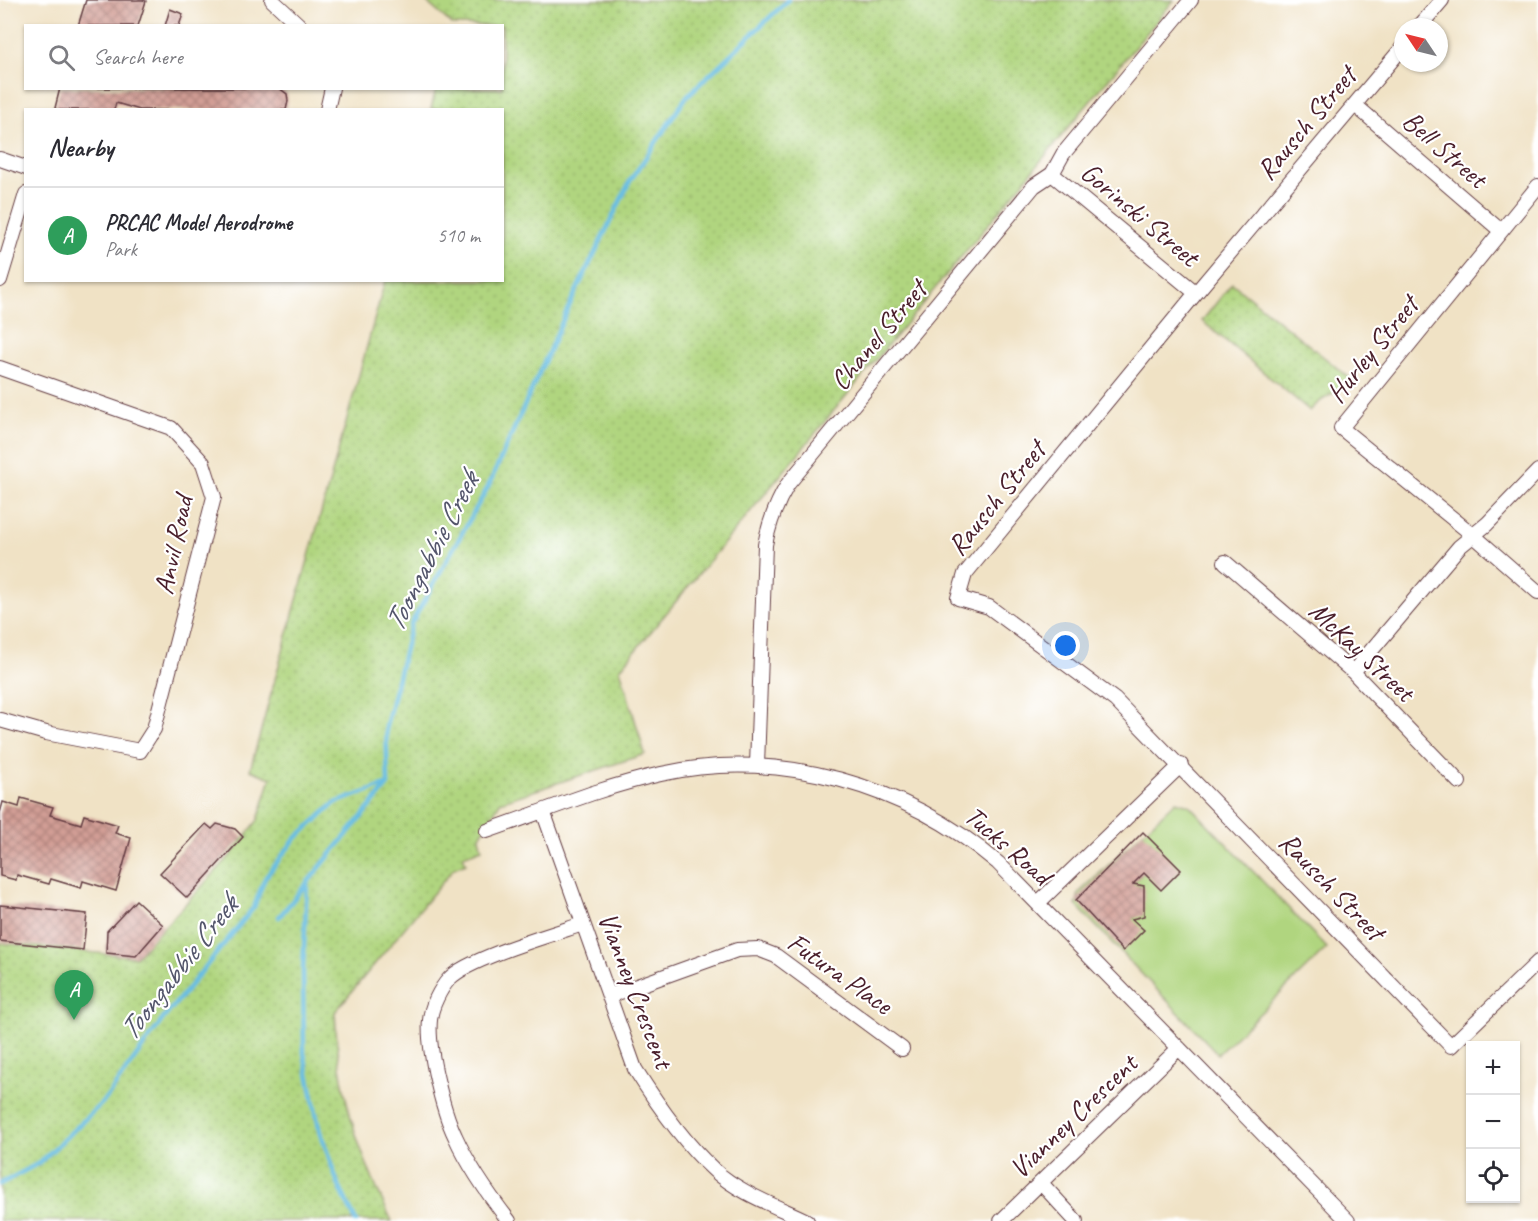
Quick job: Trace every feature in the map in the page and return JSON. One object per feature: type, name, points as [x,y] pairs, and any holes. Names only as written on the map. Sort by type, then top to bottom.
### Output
[{"type":"street","points":[[272,0],[298,24]]},
{"type":"street","name":"Chanel Street","points":[[757,765],[765,545],[777,501],[795,475],[1034,186],[1052,174],[1063,154],[1191,0]]},
{"type":"street","points":[[1427,18],[1442,0]]},
{"type":"street","name":"Rausch Street","points":[[1394,58],[1196,293],[965,574],[958,598],[989,607],[1098,685],[1181,765],[1451,1046],[1538,962]]},
{"type":"street","points":[[327,108],[332,90]]},
{"type":"street","name":"Bell Street","points":[[1355,105],[1501,231]]},
{"type":"street","points":[[0,159],[24,167]]},
{"type":"street","name":"Gorinski Street","points":[[1052,174],[1196,293]]},
{"type":"street","name":"Hurley Street","points":[[1538,186],[1341,428],[1473,535],[1538,592]]},
{"type":"street","points":[[0,280],[24,201]]},
{"type":"street","name":"Anvil Road","points":[[0,368],[171,428],[203,463],[214,497],[154,729],[140,751],[46,734],[0,720]]},
{"type":"street","points":[[1353,672],[1458,547],[1487,524],[1538,471]]},
{"type":"street","name":"McKay Street","points":[[1225,562],[1353,672],[1459,782]]},
{"type":"street","name":"Tucks Road","points":[[487,831],[597,792],[662,774],[709,767],[757,765],[829,777],[905,802],[965,835],[1038,903],[1348,1221]]},
{"type":"street","points":[[1038,903],[1181,765]]},
{"type":"street","name":"Vianney Crescent","points":[[543,811],[635,1069],[653,1098],[715,1171],[738,1187],[799,1219]]},
{"type":"street","points":[[509,1221],[487,1193],[454,1135],[442,1099],[430,1020],[437,998],[448,979],[466,966],[584,924]]},
{"type":"street","name":"Futura Place","points":[[609,996],[737,950],[758,949],[776,956],[902,1049]]},
{"type":"street","name":"Vianney Crescent","points":[[1001,1221],[1179,1048]]},
{"type":"street","points":[[1041,1183],[1076,1221]]},
{"type":"green space","points":[[424,0],[1174,0],[620,669],[645,754],[500,802],[479,838],[482,849],[463,856],[466,863],[454,868],[335,1012],[345,1095],[359,1145],[392,1221],[0,1221],[0,943],[136,957],[232,854],[258,820],[271,778],[250,770],[385,282],[504,282],[504,108],[431,108],[436,90],[504,90],[504,24],[452,24]]},
{"type":"green space","points":[[1232,283],[1351,379],[1310,411],[1202,321]]},
{"type":"green space","points":[[1176,801],[1189,805],[1327,948],[1218,1054],[1076,905],[1079,893]]},
{"type":"building","points":[[86,0],[146,1],[139,24],[79,24]]},
{"type":"building","points":[[170,9],[183,14],[180,24],[166,24]]},
{"type":"building","points":[[60,90],[282,90],[287,94],[288,101],[286,108],[133,108],[116,103],[115,108],[55,108]]},
{"type":"building","points":[[21,798],[53,807],[50,815],[81,824],[84,815],[118,825],[115,833],[131,838],[116,891],[83,881],[81,888],[51,879],[49,884],[17,875],[16,880],[0,876],[0,813],[3,802],[19,807]]},
{"type":"building","points":[[206,824],[212,829],[217,824],[235,829],[243,837],[187,898],[160,873]]},
{"type":"building","points":[[1143,832],[1181,870],[1161,890],[1144,873],[1133,884],[1144,886],[1144,916],[1132,919],[1144,930],[1123,951],[1076,900]]},
{"type":"building","points":[[136,900],[163,925],[136,956],[106,953],[107,931]]},
{"type":"building","points":[[0,905],[87,914],[83,950],[0,941]]},
{"type":"waterway","name":"Toongabbie Creek","points":[[0,1184],[39,1163],[105,1100],[163,1019],[254,907],[265,878],[295,839],[335,803],[388,784],[386,726],[411,624],[488,487],[571,302],[630,181],[687,96],[788,0]]},
{"type":"waterway","points":[[356,1221],[338,1184],[319,1128],[304,1053],[303,970],[307,883],[388,785]]},
{"type":"waterway","points":[[279,917],[307,883]]},
{"type":"place","name":"PRCAC Model Aerodrome","points":[[74,1020]]}]
